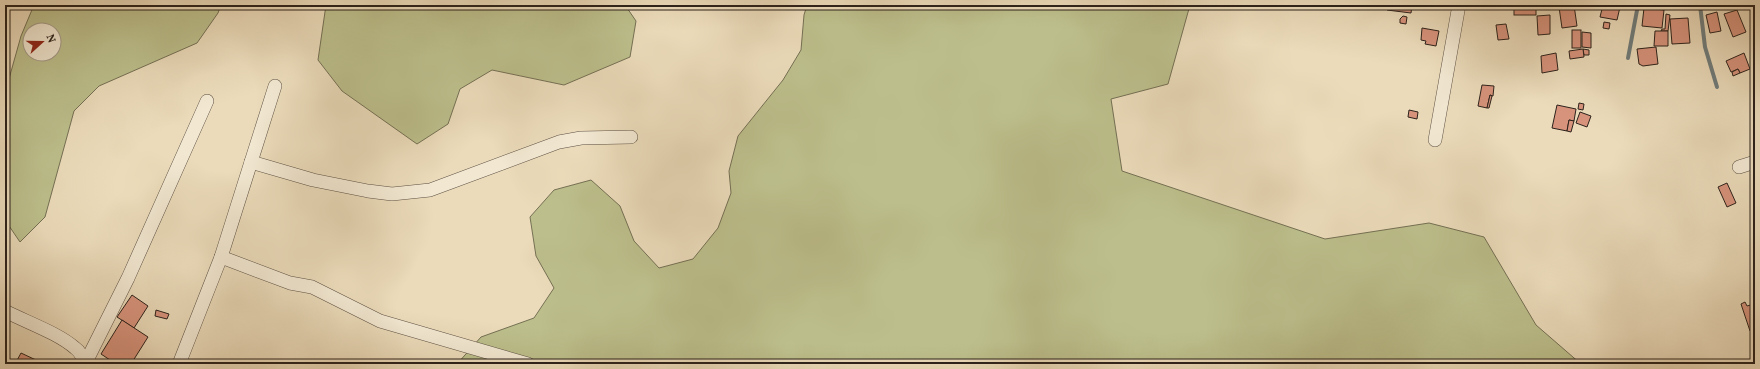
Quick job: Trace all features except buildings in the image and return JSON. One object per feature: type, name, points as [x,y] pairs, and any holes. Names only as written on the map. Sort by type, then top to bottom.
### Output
[{"type":"street","points":[[1435,140],[1458,5]]},
{"type":"street","points":[[179,364],[221,257],[275,86]]},
{"type":"street","points":[[84,364],[128,278],[207,101]]},
{"type":"street","points":[[251,162],[313,180],[368,191],[392,194],[430,190],[559,142],[581,138],[631,137]]},
{"type":"street","points":[[1739,167],[1755,162]]},
{"type":"street","points":[[221,257],[290,283],[312,287],[380,321],[526,364]]},
{"type":"street","points":[[5,311],[59,337],[76,348],[83,358],[84,364]]},
{"type":"green space","points":[[34,5],[221,5],[218,13],[197,43],[99,86],[74,111],[45,217],[20,242],[5,220],[5,93],[22,34],[22,62],[62,62],[62,22],[27,22]]},
{"type":"green space","points":[[326,5],[625,5],[636,21],[630,57],[564,85],[492,70],[460,89],[448,124],[417,144],[342,91],[318,60]]},
{"type":"green space","points":[[807,5],[1190,5],[1168,84],[1111,99],[1122,171],[1325,239],[1429,223],[1484,237],[1536,325],[1581,364],[457,364],[481,337],[534,318],[554,288],[536,256],[530,217],[554,190],[591,180],[620,206],[634,241],[659,268],[693,259],[718,228],[731,193],[729,171],[738,136],[783,80],[801,50],[804,15]]},
{"type":"waterway","points":[[1628,58],[1638,5]]},
{"type":"waterway","points":[[1700,5],[1705,47],[1717,87]]}]
